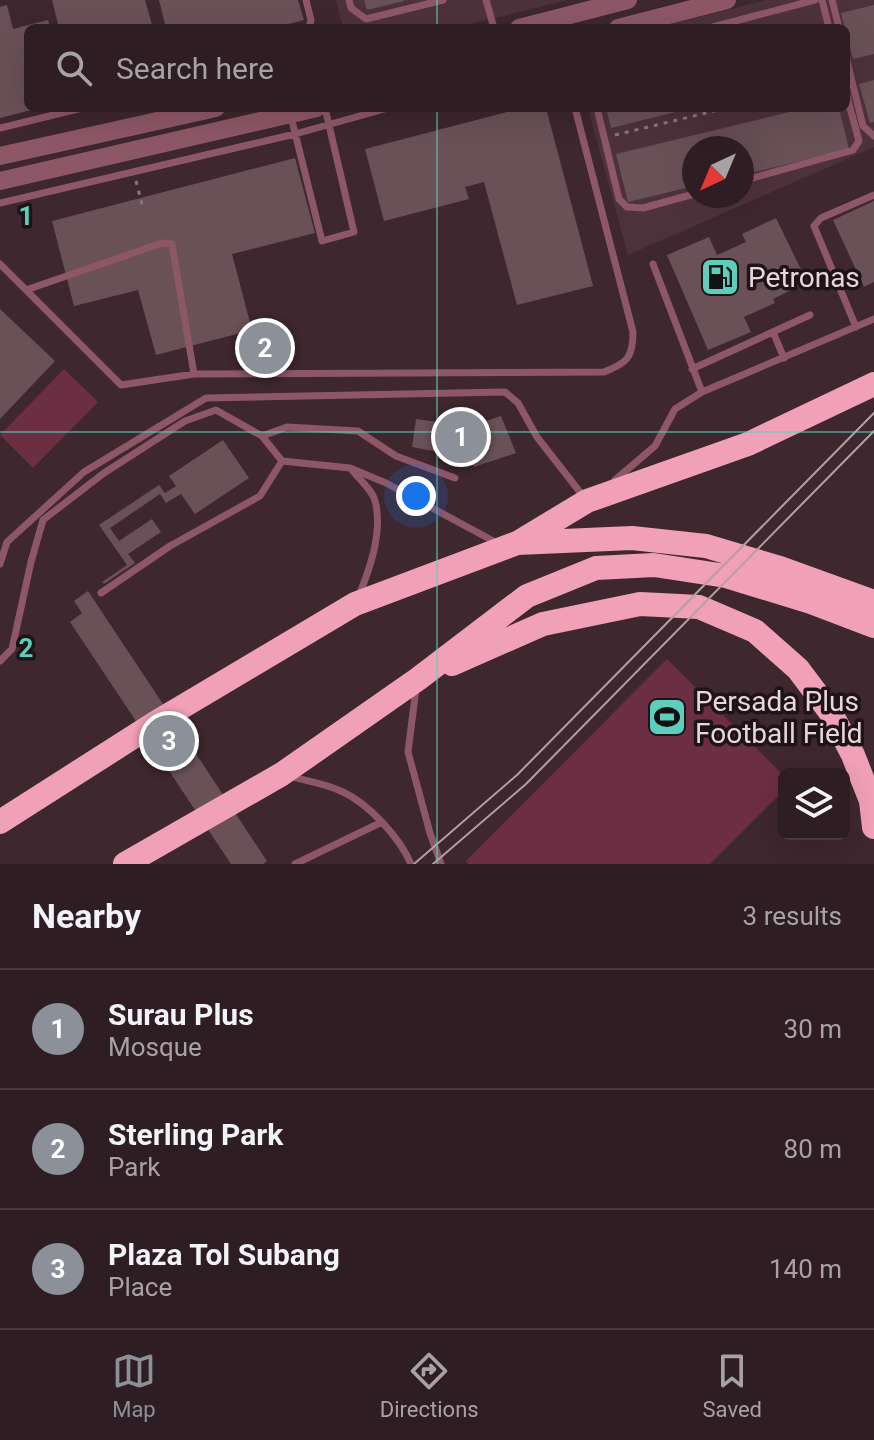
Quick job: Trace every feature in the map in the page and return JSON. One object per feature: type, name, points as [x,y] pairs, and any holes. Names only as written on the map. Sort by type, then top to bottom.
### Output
[{"type":"highway","points":[[0,822],[155,723],[355,604],[510,545],[587,501],[748,444],[874,384]]},
{"type":"highway","points":[[510,545],[632,538],[706,546],[780,568],[874,602]]},
{"type":"highway","points":[[125,864],[282,774],[418,679],[527,596],[596,568],[654,565],[726,576],[811,602],[874,626]]},
{"type":"highway","points":[[418,679],[543,624],[640,604],[699,607],[755,631],[798,669],[831,713],[853,755],[871,801],[874,827]]},
{"type":"street","points":[[530,24],[577,6],[628,0]]},
{"type":"street","points":[[634,24],[727,0]]},
{"type":"street","points":[[0,156],[198,112]]},
{"type":"street","points":[[0,181],[290,116],[323,116]]},
{"type":"lane","points":[[306,0],[310,24]]},
{"type":"lane","points":[[349,0],[351,8],[366,19],[443,0]]},
{"type":"lane","points":[[486,0],[493,24]]},
{"type":"lane","points":[[724,24],[815,0]]},
{"type":"lane","points":[[822,0],[828,24]]},
{"type":"lane","points":[[832,0],[838,24]]},
{"type":"lane","points":[[850,73],[863,126],[874,136]]},
{"type":"lane","points":[[754,178],[853,150],[859,141],[850,108]]},
{"type":"lane","points":[[0,128],[66,112]]},
{"type":"lane","points":[[0,203],[295,134],[323,116],[356,112]]},
{"type":"lane","points":[[0,264],[121,385],[194,374],[604,372],[623,364],[633,350],[633,332],[576,112]]},
{"type":"lane","points":[[598,112],[619,199],[627,207],[643,208],[682,197]]},
{"type":"lane","points":[[290,116],[322,241],[354,232],[323,116]]},
{"type":"lane","points":[[856,327],[814,226],[821,218],[874,195]]},
{"type":"lane","points":[[26,290],[162,243],[172,244],[194,374]]},
{"type":"lane","points":[[653,264],[702,392]]},
{"type":"lane","points":[[692,369],[810,315]]},
{"type":"lane","points":[[0,564],[7,542],[84,472],[206,398],[505,392],[518,403],[537,437],[587,501],[655,446],[675,409],[702,392],[874,319]]},
{"type":"lane","points":[[773,332],[784,358]]},
{"type":"lane","points":[[0,661],[12,649],[43,520],[104,473],[185,421],[216,410],[262,436],[282,461],[350,468],[510,545]]},
{"type":"lane","points":[[262,436],[287,427],[358,431],[396,456],[455,478]]},
{"type":"lane","points":[[101,593],[170,546],[260,496],[282,461]]},
{"type":"lane","points":[[350,468],[375,499],[376,510],[371,567],[355,604]]},
{"type":"lane","points":[[418,679],[408,752],[441,864]]},
{"type":"lane","points":[[282,774],[345,792],[403,844],[411,864]]},
{"type":"lane","points":[[295,864],[382,822]]},
{"type":"path","points":[[604,138],[711,112]]},
{"type":"shaded area","points":[[336,0],[568,0],[470,24],[342,24]]},
{"type":"shaded area","points":[[767,0],[874,0],[874,147],[754,200],[754,136],[682,136],[682,208],[735,208],[628,255],[589,112],[850,112],[850,24],[671,24]]},
{"type":"shaded area","points":[[284,333],[288,356],[248,366],[242,340]]},
{"type":"shaded area","points":[[64,369],[98,402],[33,468],[0,435]]},
{"type":"shaded area","name":"Persada Plus Football Field","points":[[667,659],[778,770],[778,796],[710,864],[468,864],[466,861]]},
{"type":"building","points":[[52,0],[145,0],[152,24],[58,24]]},
{"type":"building","points":[[159,0],[298,0],[304,20],[289,24],[165,24]]},
{"type":"building","points":[[364,0],[404,0],[404,1],[367,10]]},
{"type":"building","points":[[7,5],[13,29],[24,26],[24,112],[0,118],[0,7]]},
{"type":"building","points":[[874,5],[874,54],[853,59],[850,24],[844,24],[841,13]]},
{"type":"building","points":[[874,80],[874,122],[870,123],[859,84]]},
{"type":"building","points":[[507,112],[547,112],[593,286],[517,305],[484,182],[465,187],[469,199],[384,221],[365,149]]},
{"type":"building","points":[[607,112],[675,112],[611,128]]},
{"type":"building","points":[[789,112],[840,112],[849,149],[754,172],[754,136],[690,136]]},
{"type":"building","points":[[682,138],[682,189],[628,202],[616,154]]},
{"type":"building","points":[[295,158],[315,233],[232,254],[252,330],[156,355],[138,290],[74,306],[52,221]]},
{"type":"building","points":[[874,201],[874,282],[864,287],[833,220]]},
{"type":"building","name":"Petronas","points":[[776,218],[807,282],[773,299],[775,303],[744,317],[751,332],[708,350],[667,255],[709,237],[717,255],[746,242],[742,234]]},
{"type":"building","points":[[0,309],[55,361],[0,419]]},
{"type":"building","points":[[501,416],[516,453],[474,467],[470,458],[412,447],[416,419],[471,426]]},
{"type":"building","points":[[223,440],[249,478],[195,514],[181,494],[166,503],[160,494],[110,528],[119,541],[152,519],[161,532],[128,554],[135,563],[104,584],[102,582],[127,565],[99,525],[159,485],[165,493],[176,486],[169,476]]},
{"type":"building","points":[[88,591],[267,861],[263,864],[231,864],[70,622],[82,613],[74,601]]},
{"type":"tram line","points":[[414,864],[517,775],[874,413]]},
{"type":"tram line","points":[[433,864],[526,784],[874,431]]},
{"type":"place","name":"Petronas","points":[[720,277]]},
{"type":"place","name":"Sterling Park","points":[[265,348]]},
{"type":"place","name":"Surau Plus","points":[[461,437]]},
{"type":"place","name":"Persada Plus Football Field","points":[[667,717]]},
{"type":"place","name":"Plaza Tol Subang","points":[[169,741]]}]
